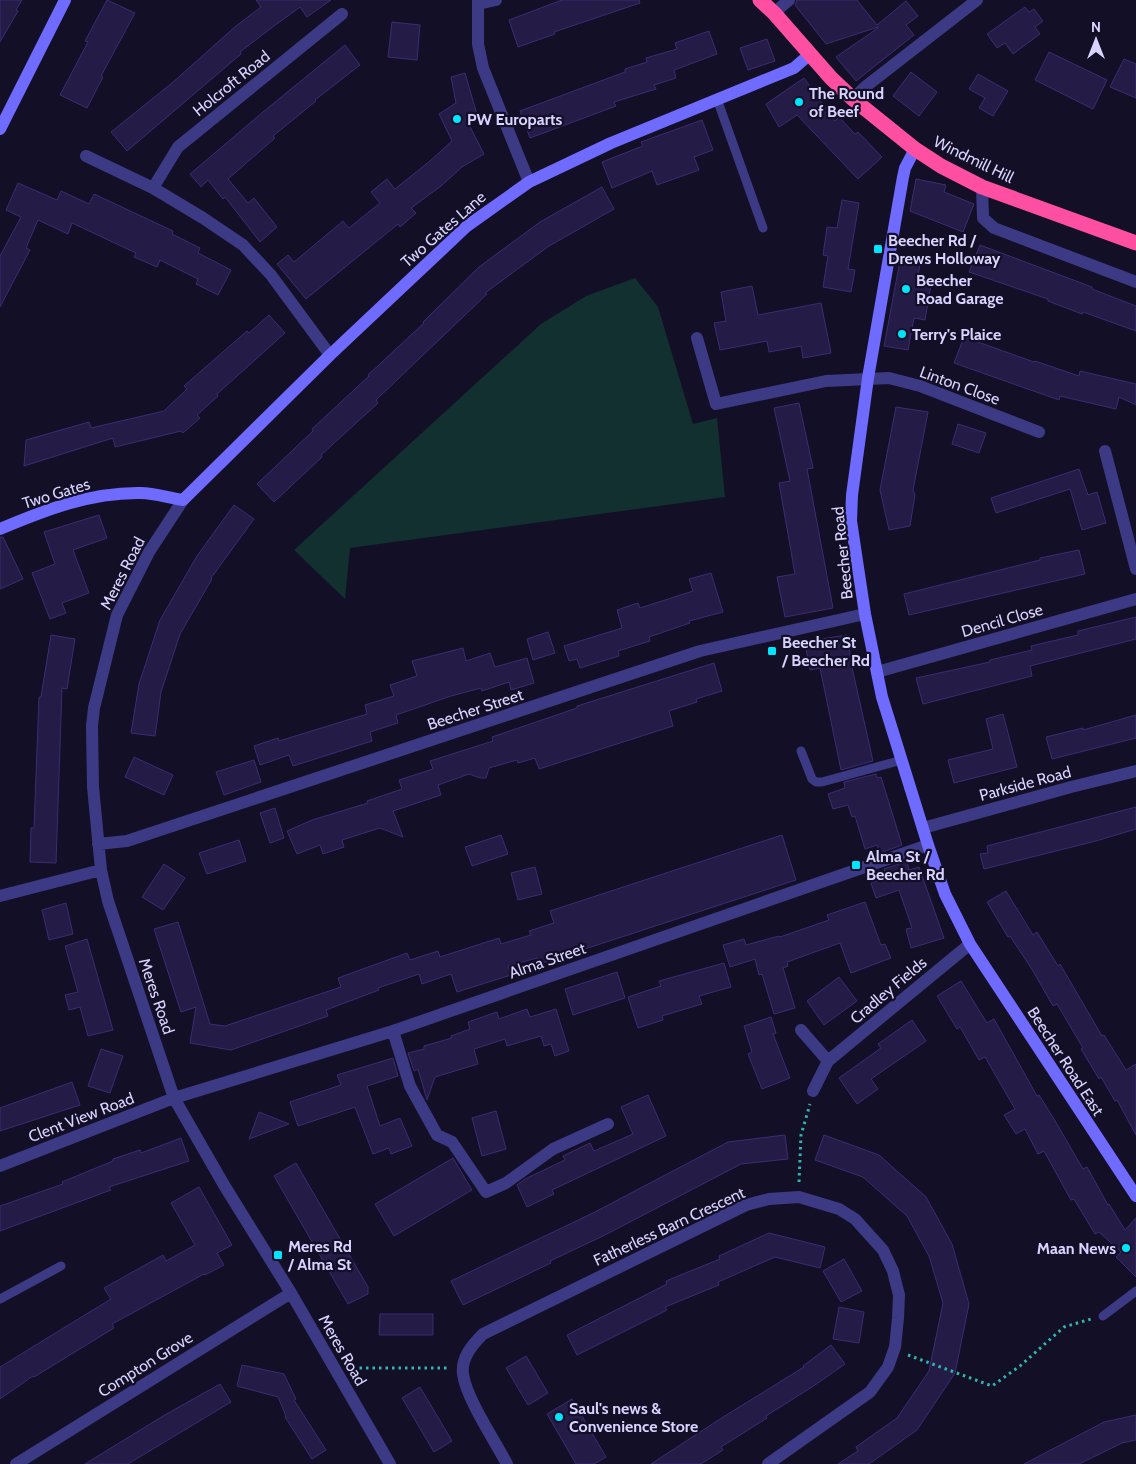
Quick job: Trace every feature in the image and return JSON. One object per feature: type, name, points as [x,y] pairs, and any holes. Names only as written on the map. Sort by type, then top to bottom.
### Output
[{"type":"highway","name":"Windmill Hill","points":[[760,0],[774,13],[809,55],[853,99],[915,149],[940,166],[982,187],[1136,243]]},
{"type":"street","points":[[0,129],[65,0]]},
{"type":"street","points":[[496,0],[478,2],[478,44],[483,68],[529,182]]},
{"type":"street","points":[[774,13],[789,0]]},
{"type":"street","points":[[853,99],[865,87],[977,0]]},
{"type":"street","name":"Holcroft Road","points":[[153,188],[178,147],[342,14]]},
{"type":"street","name":"Two Gates Lane","points":[[182,500],[330,355],[467,226],[529,182],[611,142],[794,68],[809,55]]},
{"type":"street","name":"Beecher Road","points":[[915,149],[907,163],[903,177],[868,378],[852,495],[851,521],[865,614],[882,697],[928,846],[945,894],[970,944]]},
{"type":"street","points":[[86,156],[153,188],[203,218],[242,245],[271,276],[330,355]]},
{"type":"street","points":[[982,187],[983,218],[994,228],[1136,282]]},
{"type":"street","name":"Linton Close","points":[[697,338],[716,404],[826,381],[889,378],[920,386],[1039,432]]},
{"type":"street","points":[[1105,450],[1136,569]]},
{"type":"street","name":"Two Gates","points":[[0,529],[36,514],[90,498],[141,493],[182,500]]},
{"type":"street","name":"Meres Road","points":[[182,500],[149,552],[118,615],[94,708],[92,756],[101,870],[108,901],[174,1098],[224,1185],[291,1292],[390,1464]]},
{"type":"street","name":"Dencil Close","points":[[877,672],[1136,599]]},
{"type":"street","name":"Beecher Street","points":[[98,844],[127,841],[700,651],[865,614]]},
{"type":"street","name":"Parkside Road","points":[[923,828],[1071,786],[1136,771]]},
{"type":"street","name":"Alma Street","points":[[174,1098],[393,1030],[928,846]]},
{"type":"street","points":[[0,896],[101,870]]},
{"type":"street","name":"Cradley Fields","points":[[813,1091],[828,1061],[970,944]]},
{"type":"street","name":"Beecher Road East","points":[[970,944],[1136,1196]]},
{"type":"street","points":[[393,1030],[410,1086],[437,1136],[452,1142],[486,1192],[506,1183],[553,1149],[608,1124]]},
{"type":"street","points":[[800,1030],[828,1061]]},
{"type":"street","name":"Clent View Road","points":[[0,1166],[174,1098]]},
{"type":"street","name":"Fatherless Barn Crescent","points":[[507,1464],[468,1393],[463,1373],[471,1346],[483,1334],[746,1205],[798,1197],[839,1209],[855,1219],[883,1250],[893,1271],[899,1295],[895,1347],[888,1367],[870,1392],[768,1464]]},
{"type":"street","name":"Compton Grove","points":[[16,1464],[291,1292]]},
{"type":"lane","points":[[717,99],[763,228]]},
{"type":"lane","points":[[801,752],[812,778],[816,782],[902,760]]},
{"type":"lane","points":[[0,1299],[61,1266]]},
{"type":"lane","points":[[1103,1316],[1136,1291]]},
{"type":"path","points":[[798,1197],[801,1136],[813,1091]]},
{"type":"path","points":[[895,1347],[910,1356],[992,1386],[1020,1366],[1064,1327],[1103,1316]]},
{"type":"path","points":[[335,1368],[464,1368]]},
{"type":"green space","points":[[635,278],[658,307],[693,424],[717,418],[725,497],[350,548],[345,599],[294,550],[541,324],[586,296]]},
{"type":"building","points":[[0,0],[22,0],[16,10],[18,11],[0,42]]},
{"type":"building","points":[[107,0],[135,13],[101,76],[103,77],[87,108],[60,95],[88,42],[85,41]]},
{"type":"building","points":[[256,0],[331,0],[307,17],[300,7],[270,29],[240,52],[241,54],[127,151],[111,132],[261,7]]},
{"type":"building","points":[[562,0],[639,0],[640,3],[554,32],[555,34],[518,47],[509,20]]},
{"type":"building","points":[[797,0],[857,0],[877,25],[906,1],[918,16],[906,25],[914,35],[856,81],[836,57],[878,27],[826,44],[795,5]]},
{"type":"building","points":[[1025,7],[1029,12],[1034,9],[1043,21],[1035,27],[1040,34],[1013,54],[1005,43],[997,48],[987,34]]},
{"type":"building","points":[[392,22],[420,25],[417,60],[388,57]]},
{"type":"building","points":[[709,31],[717,54],[674,70],[676,78],[654,85],[656,89],[614,102],[616,106],[530,138],[520,111],[625,72],[625,69],[647,62],[646,58],[677,49],[675,43]]},
{"type":"building","points":[[767,39],[775,61],[748,70],[740,48]]},
{"type":"building","points":[[345,45],[360,65],[273,136],[275,138],[228,179],[248,203],[254,198],[277,227],[260,242],[225,197],[223,199],[208,180],[201,187],[190,174]]},
{"type":"building","points":[[1049,52],[1107,80],[1093,109],[1035,80]]},
{"type":"building","points":[[1124,59],[1136,64],[1136,98],[1110,87]]},
{"type":"building","points":[[911,72],[937,92],[919,116],[893,96]]},
{"type":"building","points":[[465,73],[478,118],[466,119],[484,154],[462,167],[441,186],[411,208],[416,213],[400,227],[398,224],[306,299],[277,264],[288,255],[294,262],[343,221],[349,228],[380,203],[371,192],[387,179],[395,189],[452,141],[439,114],[456,103],[451,77]]},
{"type":"building","points":[[978,74],[1008,91],[993,116],[979,108],[985,98],[969,89]]},
{"type":"building","points":[[804,78],[835,121],[839,117],[855,134],[858,132],[882,157],[858,179],[797,115],[779,127],[766,104]]},
{"type":"building","points":[[702,120],[713,150],[694,157],[699,170],[657,185],[652,171],[612,188],[602,162],[643,146],[641,142]]},
{"type":"building","points":[[916,179],[946,185],[944,192],[974,204],[963,232],[910,211]]},
{"type":"building","points":[[18,183],[57,200],[61,191],[89,204],[94,194],[173,231],[172,234],[200,248],[198,253],[231,270],[218,295],[196,284],[198,279],[160,260],[157,267],[134,257],[136,253],[72,223],[68,234],[38,220],[26,248],[30,250],[0,307],[0,256],[21,217],[6,210]]},
{"type":"building","points":[[602,187],[614,209],[549,246],[485,293],[487,294],[376,400],[378,403],[321,455],[322,457],[274,502],[257,484],[424,323],[479,267],[540,222]]},
{"type":"building","points":[[842,200],[859,203],[848,269],[855,270],[851,292],[823,287],[828,256],[823,255],[827,227],[837,228]]},
{"type":"building","points":[[980,245],[1092,287],[1092,289],[1136,306],[1136,331],[1083,312],[1082,314],[1048,301],[1048,299],[969,272]]},
{"type":"building","points":[[900,261],[920,264],[917,282],[931,285],[925,320],[914,318],[908,350],[884,346]]},
{"type":"building","points":[[752,286],[758,315],[821,303],[831,353],[803,358],[801,346],[769,352],[767,341],[720,350],[714,323],[726,321],[721,292]]},
{"type":"building","points":[[269,315],[285,333],[217,394],[218,396],[197,415],[200,418],[183,433],[181,431],[115,447],[113,438],[24,466],[26,440],[89,422],[91,428],[164,411],[187,389],[184,386],[247,331],[249,333]]},
{"type":"building","points":[[964,337],[1079,376],[1080,371],[1136,384],[1136,405],[1119,397],[1116,409],[1060,396],[1059,400],[954,363]]},
{"type":"building","points":[[799,403],[813,468],[807,469],[833,608],[785,617],[777,577],[795,574],[779,483],[790,481],[774,408]]},
{"type":"building","points":[[896,407],[928,412],[913,490],[915,495],[910,526],[889,530],[880,490]]},
{"type":"building","points":[[958,424],[986,433],[979,453],[952,444]]},
{"type":"building","points":[[1079,469],[1088,495],[1097,492],[1106,523],[1082,530],[1070,489],[996,513],[991,498]]},
{"type":"building","points":[[234,505],[254,519],[211,578],[180,634],[161,692],[155,736],[131,733],[139,684],[160,620],[197,556]]},
{"type":"building","points":[[99,515],[107,538],[73,550],[89,593],[62,603],[66,613],[50,619],[32,573],[55,564],[44,532]]},
{"type":"building","points":[[0,537],[3,537],[23,579],[0,589]]},
{"type":"building","points":[[1079,550],[1085,574],[909,615],[904,594],[1040,560],[1040,558]]},
{"type":"building","points":[[711,573],[723,612],[689,621],[690,623],[649,637],[650,641],[618,651],[619,656],[580,668],[577,659],[569,661],[564,646],[622,628],[617,610],[638,603],[640,608],[693,591],[689,579]]},
{"type":"building","points":[[1136,617],[1136,639],[1030,666],[1032,676],[923,704],[916,678],[990,662],[990,660],[1032,650],[1031,646],[1078,635],[1078,631]]},
{"type":"building","points":[[548,632],[555,653],[533,660],[527,639]]},
{"type":"building","points":[[51,635],[75,639],[67,689],[62,688],[56,863],[30,862],[31,828],[34,828],[39,697],[41,697]]},
{"type":"building","points":[[847,635],[853,672],[873,761],[841,770],[820,668],[810,670],[806,649],[822,647],[821,639]]},
{"type":"building","points":[[463,648],[466,661],[490,653],[495,667],[527,658],[534,683],[511,690],[509,682],[482,691],[481,688],[451,696],[396,715],[398,723],[370,732],[372,741],[293,766],[289,755],[260,765],[254,746],[278,738],[279,741],[367,714],[365,705],[394,696],[390,685],[417,676],[412,661]]},
{"type":"building","points":[[714,663],[722,691],[696,699],[697,702],[669,711],[673,726],[539,769],[535,758],[518,763],[517,760],[489,768],[486,778],[469,774],[438,785],[441,795],[393,811],[403,837],[380,828],[342,840],[344,847],[323,854],[320,845],[297,854],[287,831],[312,820],[368,803],[367,801],[402,789],[399,780],[433,769],[430,761],[493,741],[492,737],[577,708],[577,706]]},
{"type":"building","points":[[1003,714],[1017,767],[954,783],[948,760],[993,749],[986,719]]},
{"type":"building","points":[[1136,715],[1136,738],[1052,759],[1046,737],[1083,728],[1083,730]]},
{"type":"building","points":[[134,757],[173,775],[164,795],[125,777]]},
{"type":"building","points":[[254,760],[261,782],[224,795],[216,772]]},
{"type":"building","points":[[876,774],[877,778],[881,777],[902,845],[880,853],[877,845],[865,849],[855,816],[852,817],[848,805],[833,809],[828,794],[845,788],[844,782]]},
{"type":"building","points":[[1136,807],[1136,829],[984,869],[980,854],[988,853],[987,846]]},
{"type":"building","points":[[275,808],[284,838],[270,843],[260,813]]},
{"type":"building","points":[[501,835],[508,854],[472,866],[465,847]]},
{"type":"building","points":[[782,835],[796,880],[539,964],[537,958],[508,966],[511,975],[457,992],[451,974],[422,984],[419,974],[378,988],[379,990],[326,1010],[328,1016],[231,1050],[190,1043],[196,1007],[181,1012],[154,929],[178,922],[210,1024],[225,1026],[341,987],[338,978],[407,953],[410,960],[438,951],[440,957],[499,938],[501,944],[531,935],[529,931],[554,923],[550,911]]},
{"type":"building","points":[[239,840],[246,861],[207,874],[199,853]]},
{"type":"building","points":[[907,861],[909,870],[919,867],[944,938],[911,948],[906,929],[912,928],[899,890],[876,898],[871,883],[887,878],[884,869]]},
{"type":"building","points":[[164,864],[185,878],[163,910],[142,897]]},
{"type":"building","points":[[535,867],[542,894],[518,900],[511,873]]},
{"type":"building","points":[[1006,891],[1033,935],[1037,932],[1058,966],[1060,964],[1102,1036],[1104,1035],[1126,1070],[1136,1064],[1136,1135],[1117,1100],[1115,1101],[1101,1077],[1099,1079],[1057,1004],[1053,1006],[1033,971],[1010,936],[1008,937],[987,902]]},
{"type":"building","points":[[865,902],[881,945],[885,944],[891,958],[851,973],[840,943],[787,962],[788,966],[783,968],[795,1008],[774,1014],[762,974],[759,975],[755,959],[730,967],[723,945],[744,939],[746,945],[780,937],[829,920],[827,915]]},
{"type":"building","points":[[66,903],[73,934],[49,940],[42,910]]},
{"type":"building","points":[[87,939],[113,1030],[88,1036],[80,1007],[69,1010],[65,995],[78,992],[65,946]]},
{"type":"building","points":[[724,963],[731,987],[699,996],[702,1004],[662,1016],[663,1020],[638,1028],[628,997],[661,986],[659,981]]},
{"type":"building","points":[[617,972],[625,998],[573,1015],[565,989]]},
{"type":"building","points":[[839,977],[857,1001],[824,1025],[807,1001]]},
{"type":"building","points":[[961,981],[987,1023],[994,1019],[1037,1096],[1039,1095],[1083,1169],[1087,1167],[1108,1205],[1125,1230],[1136,1218],[1136,1277],[1116,1257],[1121,1252],[1099,1232],[1095,1234],[1074,1199],[1071,1200],[1044,1151],[1038,1154],[1025,1129],[1016,1134],[1004,1115],[1015,1109],[985,1057],[979,1060],[960,1027],[957,1029],[937,996]]},
{"type":"building","points":[[527,1009],[530,1017],[556,1009],[569,1051],[555,1056],[551,1044],[544,1046],[541,1036],[507,1046],[505,1039],[474,1049],[478,1064],[435,1077],[427,1100],[418,1069],[414,1071],[408,1053],[424,1049],[424,1046],[452,1038],[451,1036],[470,1029],[468,1022],[497,1012],[499,1019]]},
{"type":"building","points":[[771,1017],[776,1033],[773,1034],[790,1078],[762,1089],[748,1054],[752,1052],[744,1026]]},
{"type":"building","points":[[912,1020],[926,1041],[871,1079],[878,1089],[857,1104],[839,1078],[881,1048],[878,1044]]},
{"type":"building","points":[[101,1049],[123,1056],[110,1093],[88,1086]]},
{"type":"building","points":[[393,1058],[398,1076],[367,1086],[380,1126],[400,1118],[412,1146],[391,1154],[389,1148],[373,1154],[355,1107],[298,1126],[290,1102],[341,1085],[337,1075]]},
{"type":"building","points":[[72,1082],[80,1105],[0,1131],[0,1108]]},
{"type":"building","points":[[648,1095],[666,1136],[552,1190],[554,1194],[527,1207],[517,1185],[525,1179],[565,1160],[563,1156],[590,1143],[594,1151],[633,1134],[621,1107]]},
{"type":"building","points":[[496,1111],[506,1149],[482,1156],[472,1118]]},
{"type":"building","points":[[259,1112],[289,1124],[249,1139]]},
{"type":"building","points":[[785,1135],[788,1159],[741,1164],[605,1235],[550,1261],[551,1263],[463,1305],[451,1281],[595,1212],[728,1142]]},
{"type":"building","points":[[824,1135],[879,1155],[926,1197],[952,1244],[969,1304],[955,1373],[917,1430],[869,1464],[838,1464],[858,1451],[856,1447],[897,1418],[929,1371],[943,1303],[929,1256],[907,1216],[863,1177],[815,1160]]},
{"type":"building","points":[[181,1138],[189,1161],[109,1187],[111,1190],[0,1231],[0,1206],[63,1184],[62,1182],[113,1161],[113,1159],[140,1150],[141,1153]]},
{"type":"building","points":[[453,1158],[472,1190],[394,1236],[375,1204]]},
{"type":"building","points":[[296,1163],[368,1287],[368,1294],[348,1304],[274,1176]]},
{"type":"building","points":[[199,1187],[232,1245],[217,1253],[224,1265],[112,1324],[114,1328],[33,1376],[0,1399],[0,1367],[111,1299],[104,1288],[163,1255],[166,1261],[195,1245],[171,1203]]},
{"type":"building","points":[[769,1233],[825,1247],[820,1268],[775,1257],[718,1282],[719,1285],[665,1307],[667,1310],[577,1355],[567,1335],[667,1284],[666,1281],[720,1259],[719,1256]]},
{"type":"building","points":[[844,1259],[862,1291],[841,1302],[823,1271]]},
{"type":"building","points":[[839,1307],[864,1312],[859,1343],[833,1339]]},
{"type":"building","points":[[380,1314],[433,1314],[433,1335],[379,1335]]},
{"type":"building","points":[[831,1345],[845,1364],[721,1447],[723,1450],[701,1464],[651,1464],[804,1367]]},
{"type":"building","points":[[526,1356],[548,1393],[528,1405],[506,1368]]},
{"type":"building","points":[[242,1365],[284,1374],[296,1399],[294,1400],[326,1450],[312,1459],[285,1417],[278,1397],[237,1386]]},
{"type":"building","points":[[220,1384],[231,1402],[128,1464],[85,1464],[163,1416]]},
{"type":"building","points":[[420,1387],[452,1441],[434,1452],[402,1398]]},
{"type":"building","points":[[572,1399],[606,1457],[594,1464],[576,1464],[547,1414]]},
{"type":"building","points":[[1136,1415],[1136,1440],[1122,1443],[1079,1464],[1024,1464],[1104,1422]]},
{"type":"place","name":"The Round of Beef","points":[[799,102]]},
{"type":"place","name":"PW Europarts","points":[[457,119]]},
{"type":"place","name":"Beecher Rd / Drews Holloway","points":[[878,249]]},
{"type":"place","name":"Beecher Road Garage","points":[[906,289]]},
{"type":"place","name":"Terry's Plaice","points":[[902,334]]},
{"type":"place","name":"Beecher St / Beecher Rd","points":[[772,651]]},
{"type":"place","name":"Alma St / Beecher Rd","points":[[856,865]]},
{"type":"place","name":"Maan News","points":[[1126,1248]]},
{"type":"place","name":"Meres Rd / Alma St","points":[[278,1255]]},
{"type":"place","name":"Saul's news & Convenience Store","points":[[559,1417]]}]
